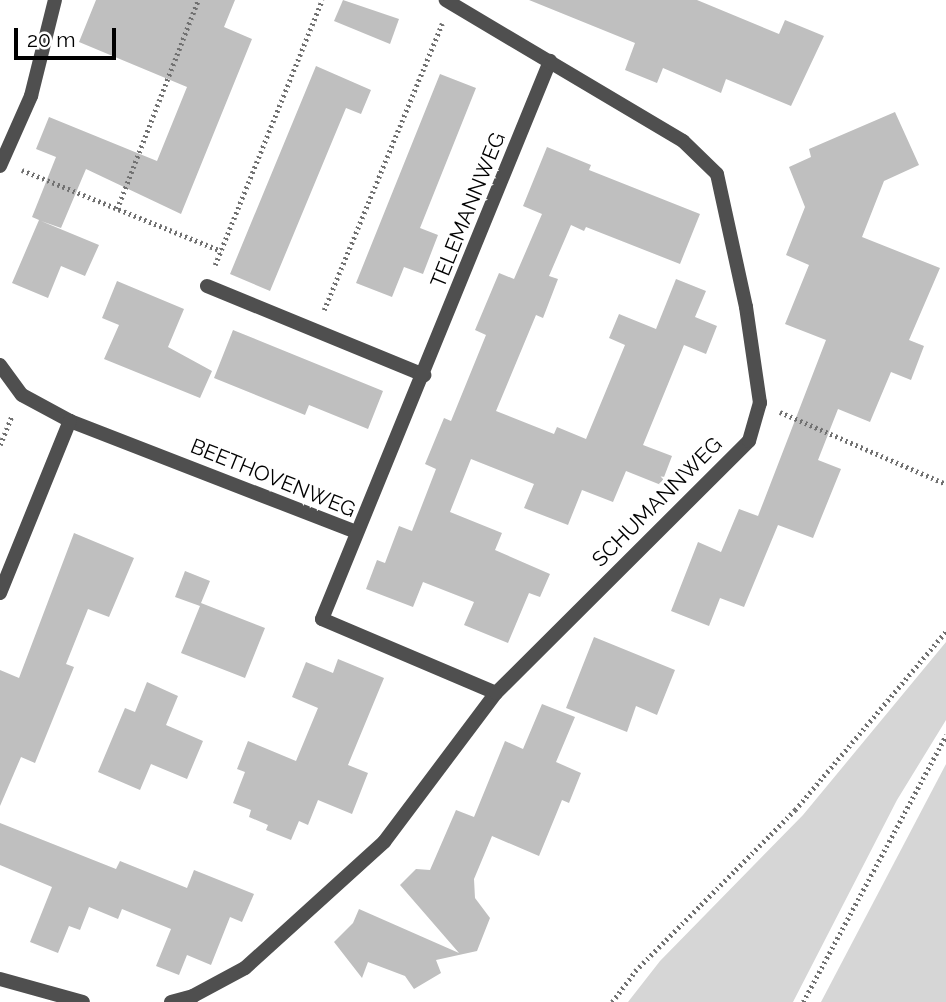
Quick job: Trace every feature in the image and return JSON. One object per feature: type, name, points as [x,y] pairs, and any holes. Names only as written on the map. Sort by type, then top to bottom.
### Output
[{"type":"street","points":[[1,164],[31,96],[55,0]]},
{"type":"street","name":"SCHUMANNWEG","points":[[172,1002],[245,968],[384,842],[496,693],[748,441],[760,403],[746,307],[717,174],[683,141],[448,1]]},
{"type":"street","name":"TELEMANNWEG","points":[[356,532],[424,375],[550,61]]},
{"type":"street","points":[[206,286],[424,375]]},
{"type":"street","name":"BEETHOVENWEG","points":[[0,365],[22,395],[70,421],[356,532],[322,619],[496,693]]},
{"type":"street","points":[[0,593],[70,421]]},
{"type":"street","points":[[0,979],[83,1002]]},
{"type":"path","points":[[117,209],[198,0]]},
{"type":"path","points":[[206,286],[321,0]]},
{"type":"path","points":[[315,330],[448,1]]},
{"type":"path","points":[[1,164],[221,251]]},
{"type":"path","points":[[760,403],[946,484]]},
{"type":"path","points":[[612,1002],[635,971],[795,810],[946,631]]},
{"type":"path","points":[[803,1002],[946,736]]},
{"type":"shaded area","points":[[946,642],[946,720],[897,800],[793,1002],[628,1002],[660,961],[803,815]]},
{"type":"shaded area","points":[[946,764],[946,1002],[821,1002]]},
{"type":"building","points":[[96,0],[235,0],[224,27],[252,39],[181,214],[86,169],[61,228],[41,221],[99,245],[85,276],[61,266],[48,298],[12,283],[39,220],[32,217],[56,157],[36,149],[49,117],[157,161],[187,87],[79,42]]},
{"type":"building","points":[[343,0],[399,19],[390,44],[334,21]]},
{"type":"building","points":[[529,0],[697,0],[779,34],[785,20],[824,36],[791,106],[726,79],[721,93],[663,68],[657,83],[625,70],[635,43]]},
{"type":"building","points":[[316,66],[371,90],[361,114],[346,108],[270,291],[230,274]]},
{"type":"building","points":[[440,74],[476,88],[420,228],[438,235],[423,274],[404,267],[392,297],[356,283]]},
{"type":"building","points":[[895,112],[919,165],[884,181],[862,237],[940,268],[909,340],[924,346],[911,380],[891,372],[870,422],[838,409],[818,460],[841,469],[813,538],[778,525],[744,607],[720,598],[709,626],[671,611],[698,542],[721,552],[739,509],[758,516],[826,340],[785,324],[809,265],[786,255],[805,207],[789,167],[811,157],[809,149]]},
{"type":"building","points":[[547,147],[591,165],[589,170],[700,214],[680,264],[586,227],[584,231],[571,225],[549,276],[558,279],[543,318],[536,315],[496,411],[554,434],[557,427],[586,439],[625,345],[609,338],[619,314],[656,329],[676,279],[706,291],[695,317],[717,326],[706,354],[684,345],[643,445],[672,456],[661,485],[626,471],[613,502],[582,490],[568,525],[524,508],[534,484],[471,459],[450,512],[502,533],[495,550],[550,574],[540,597],[529,593],[508,643],[464,625],[474,602],[423,582],[413,607],[366,589],[377,560],[385,563],[399,526],[412,531],[436,469],[425,464],[444,418],[451,421],[486,335],[475,330],[499,273],[514,279],[542,214],[523,206]]},
{"type":"building","points":[[117,281],[184,309],[168,347],[212,371],[200,398],[104,359],[119,325],[102,318]]},
{"type":"building","points":[[233,330],[383,391],[368,429],[309,405],[305,415],[214,378]]},
{"type":"building","points":[[74,533],[134,558],[109,617],[88,609],[66,664],[74,667],[35,763],[21,757],[0,806],[0,670],[19,678]]},
{"type":"building","points":[[185,571],[210,581],[201,603],[265,628],[245,678],[181,653],[200,606],[175,597]]},
{"type":"building","points":[[594,637],[675,670],[657,715],[636,706],[627,732],[566,708]]},
{"type":"building","points":[[338,659],[384,678],[348,765],[368,773],[352,814],[318,800],[308,825],[299,821],[291,840],[266,830],[268,825],[249,817],[251,810],[233,803],[245,772],[237,769],[248,741],[296,761],[318,708],[292,697],[306,662],[333,673]]},
{"type":"building","points":[[147,682],[178,696],[166,725],[203,741],[187,779],[151,764],[140,790],[98,772],[125,708],[135,712]]},
{"type":"building","points":[[542,704],[575,717],[556,762],[581,773],[569,803],[562,800],[539,856],[492,836],[474,879],[475,898],[490,918],[477,951],[436,960],[441,973],[414,989],[405,976],[368,962],[362,978],[334,942],[353,923],[359,909],[459,953],[400,885],[416,869],[430,870],[456,810],[474,817],[505,741],[523,749]]},
{"type":"building","points":[[0,823],[116,869],[120,861],[187,888],[194,870],[254,894],[242,922],[230,917],[211,965],[187,955],[179,975],[156,966],[171,929],[122,909],[118,919],[89,907],[80,930],[69,926],[58,953],[30,942],[52,887],[0,865]]}]
